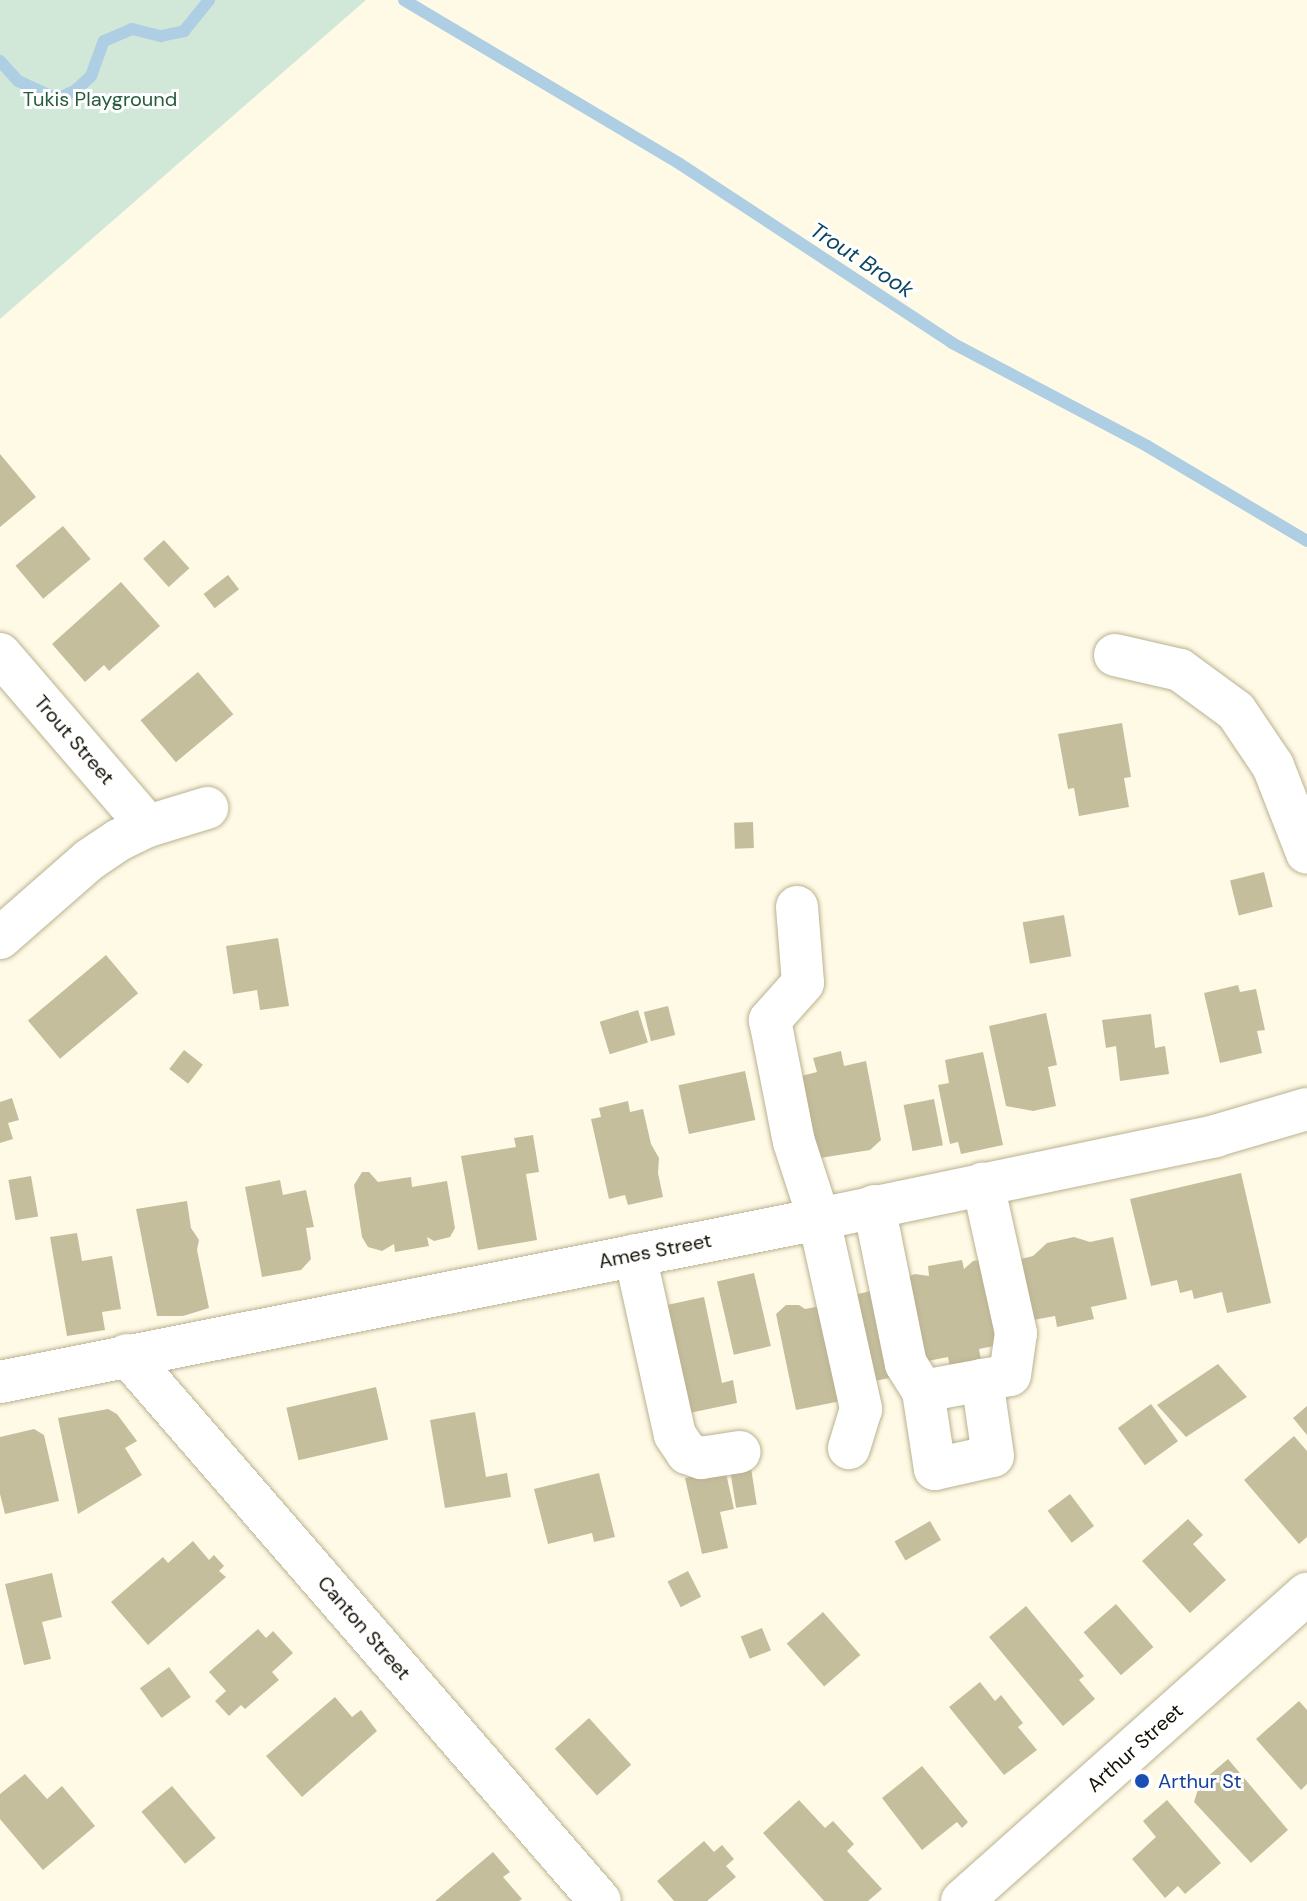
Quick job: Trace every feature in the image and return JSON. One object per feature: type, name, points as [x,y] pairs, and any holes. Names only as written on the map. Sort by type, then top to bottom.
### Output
[{"type":"street","name":"Trout Street","points":[[0,654],[148,826]]},
{"type":"street","points":[[1115,655],[1180,670],[1236,711],[1273,766],[1307,853]]},
{"type":"street","points":[[0,938],[89,860],[148,826],[207,808]]},
{"type":"street","points":[[797,907],[803,983],[770,1020],[794,1142],[819,1219],[861,1409],[849,1448]]},
{"type":"street","name":"Ames Street","points":[[0,1382],[819,1219],[1215,1136],[1307,1109]]},
{"type":"street","points":[[923,1391],[1010,1375],[1016,1333],[983,1184]]},
{"type":"street","points":[[874,1206],[906,1364],[923,1391],[935,1469],[993,1456],[982,1380]]},
{"type":"street","points":[[635,1255],[675,1435],[687,1453],[701,1458],[740,1452]]},
{"type":"street","name":"Canton Street","points":[[127,1355],[600,1901]]},
{"type":"street","name":"Arthur Street","points":[[962,1901],[1307,1594]]},
{"type":"green space","name":"Tukis Playground","points":[[0,0],[366,0],[0,319]]},
{"type":"building","points":[[0,454],[36,497],[0,527]]},
{"type":"building","points":[[63,526],[91,559],[43,599],[16,566]]},
{"type":"building","points":[[164,540],[189,568],[169,587],[143,559]]},
{"type":"building","points":[[228,575],[239,589],[215,608],[204,594]]},
{"type":"building","points":[[121,582],[160,626],[109,671],[104,665],[85,682],[52,644]]},
{"type":"building","points":[[198,672],[233,714],[176,762],[141,720]]},
{"type":"building","points":[[1122,723],[1131,777],[1124,778],[1129,807],[1079,816],[1074,788],[1068,789],[1058,734]]},
{"type":"building","points":[[753,822],[754,848],[735,849],[734,823]]},
{"type":"building","points":[[1264,872],[1273,907],[1239,915],[1230,880]]},
{"type":"building","points":[[1064,915],[1071,956],[1030,964],[1023,922]]},
{"type":"building","points":[[278,938],[289,1006],[260,1010],[257,990],[233,994],[226,946]]},
{"type":"building","points":[[106,955],[138,993],[60,1059],[28,1021]]},
{"type":"building","points":[[1238,985],[1240,992],[1256,989],[1265,1030],[1257,1031],[1262,1053],[1220,1063],[1204,993]]},
{"type":"building","points":[[668,1006],[675,1035],[651,1041],[644,1012]]},
{"type":"building","points":[[638,1010],[648,1043],[610,1054],[600,1022]]},
{"type":"building","points":[[1046,1013],[1057,1065],[1048,1067],[1056,1106],[1033,1111],[1006,1106],[989,1026]]},
{"type":"building","points":[[1151,1014],[1155,1048],[1165,1046],[1169,1074],[1120,1081],[1116,1046],[1106,1048],[1102,1020]]},
{"type":"building","points":[[184,1050],[203,1065],[188,1084],[169,1069]]},
{"type":"building","points":[[841,1051],[844,1066],[866,1061],[881,1140],[870,1150],[820,1158],[790,1079],[817,1072],[813,1058]]},
{"type":"building","points":[[983,1052],[1003,1145],[961,1154],[958,1142],[950,1144],[938,1085],[949,1083],[945,1060]]},
{"type":"building","points":[[745,1071],[755,1120],[689,1134],[678,1085]]},
{"type":"building","points":[[12,1098],[19,1120],[8,1123],[13,1139],[0,1143],[0,1102]]},
{"type":"building","points":[[934,1099],[943,1145],[913,1151],[904,1105]]},
{"type":"building","points":[[628,1101],[630,1112],[643,1109],[651,1144],[659,1158],[658,1173],[663,1197],[628,1205],[625,1195],[609,1199],[591,1119],[601,1117],[599,1108]]},
{"type":"building","points":[[533,1135],[539,1172],[526,1174],[537,1240],[478,1250],[461,1156],[516,1147],[514,1138]]},
{"type":"building","points":[[362,1172],[369,1172],[378,1182],[411,1177],[412,1187],[447,1181],[455,1228],[450,1237],[434,1241],[427,1237],[429,1246],[395,1252],[394,1244],[382,1251],[368,1247],[362,1237],[354,1185]]},
{"type":"building","points":[[1241,1173],[1271,1303],[1227,1313],[1222,1292],[1194,1299],[1192,1290],[1180,1293],[1177,1280],[1151,1286],[1130,1199]]},
{"type":"building","points":[[31,1176],[38,1216],[15,1220],[8,1180]]},
{"type":"building","points":[[280,1180],[283,1195],[306,1190],[314,1227],[306,1228],[311,1259],[301,1270],[262,1277],[245,1187]]},
{"type":"building","points":[[187,1201],[191,1228],[199,1240],[197,1250],[209,1308],[183,1316],[157,1316],[136,1209]]},
{"type":"building","points":[[77,1233],[82,1261],[112,1256],[121,1309],[102,1312],[105,1330],[67,1336],[50,1237]]},
{"type":"building","points":[[1074,1237],[1090,1242],[1113,1237],[1127,1299],[1091,1307],[1094,1319],[1057,1327],[1055,1316],[1022,1322],[1009,1262],[1033,1256],[1047,1243]]},
{"type":"building","points":[[962,1260],[964,1269],[973,1261],[982,1260],[1008,1343],[979,1349],[981,1360],[950,1367],[948,1357],[918,1363],[907,1277],[915,1274],[929,1276],[928,1266]]},
{"type":"building","points":[[754,1273],[771,1346],[734,1355],[717,1282]]},
{"type":"building","points":[[882,1288],[894,1377],[870,1382],[843,1298]]},
{"type":"building","points":[[704,1297],[722,1383],[733,1380],[737,1403],[675,1416],[653,1308]]},
{"type":"building","points":[[831,1304],[851,1399],[796,1410],[776,1314],[786,1305],[799,1305],[805,1309]]},
{"type":"building","points":[[1218,1364],[1247,1397],[1186,1437],[1157,1405]]},
{"type":"building","points":[[376,1387],[388,1440],[299,1460],[286,1408]]},
{"type":"building","points":[[1151,1404],[1178,1441],[1145,1465],[1118,1428]]},
{"type":"building","points":[[1307,1406],[1307,1435],[1293,1418]]},
{"type":"building","points":[[108,1409],[117,1414],[137,1441],[125,1448],[142,1475],[78,1514],[58,1418]]},
{"type":"building","points":[[475,1412],[486,1477],[507,1473],[511,1497],[445,1508],[430,1420]]},
{"type":"building","points":[[34,1429],[44,1435],[59,1501],[5,1514],[0,1494],[0,1437]]},
{"type":"building","points":[[1294,1436],[1307,1451],[1307,1537],[1299,1544],[1244,1480]]},
{"type":"building","points":[[751,1468],[757,1505],[736,1508],[730,1471]]},
{"type":"building","points":[[725,1469],[734,1509],[720,1512],[728,1548],[702,1554],[685,1478]]},
{"type":"building","points":[[599,1473],[615,1537],[594,1542],[592,1533],[548,1544],[534,1489]]},
{"type":"building","points":[[1070,1494],[1094,1526],[1072,1543],[1048,1511]]},
{"type":"building","points":[[1188,1519],[1203,1535],[1193,1544],[1226,1580],[1190,1613],[1142,1561]]},
{"type":"building","points":[[930,1521],[941,1540],[905,1561],[894,1542]]},
{"type":"building","points":[[193,1541],[209,1560],[214,1555],[224,1566],[219,1571],[226,1577],[148,1645],[111,1602],[163,1557],[168,1563]]},
{"type":"building","points":[[688,1571],[701,1597],[681,1607],[668,1581]]},
{"type":"building","points":[[52,1573],[62,1617],[42,1622],[51,1659],[24,1665],[5,1584]]},
{"type":"building","points":[[1116,1604],[1153,1647],[1121,1675],[1084,1632]]},
{"type":"building","points":[[1026,1606],[1084,1676],[1079,1680],[1095,1699],[1063,1726],[989,1637]]},
{"type":"building","points":[[823,1612],[860,1655],[824,1687],[787,1643]]},
{"type":"building","points":[[762,1628],[771,1650],[750,1659],[741,1637]]},
{"type":"building","points":[[258,1629],[266,1638],[273,1631],[293,1653],[272,1672],[279,1680],[245,1709],[241,1705],[229,1716],[215,1701],[226,1691],[209,1672]]},
{"type":"building","points":[[169,1667],[191,1697],[162,1718],[140,1688]]},
{"type":"building","points":[[980,1682],[995,1701],[1001,1695],[1023,1723],[1018,1727],[1037,1750],[1004,1775],[949,1707]]},
{"type":"building","points":[[335,1697],[352,1717],[361,1710],[377,1731],[302,1797],[266,1756]]},
{"type":"building","points":[[1299,1701],[1307,1710],[1307,1784],[1301,1790],[1256,1739]]},
{"type":"building","points":[[589,1718],[631,1765],[597,1796],[555,1749]]},
{"type":"building","points":[[1228,1759],[1288,1830],[1251,1863],[1194,1802],[1200,1783]]},
{"type":"building","points":[[922,1766],[968,1822],[962,1828],[957,1822],[922,1850],[882,1798]]},
{"type":"building","points":[[25,1774],[47,1799],[62,1786],[95,1826],[43,1870],[0,1819],[0,1794]]},
{"type":"building","points":[[172,1786],[216,1838],[185,1864],[141,1812]]},
{"type":"building","points":[[799,1800],[825,1828],[833,1821],[854,1844],[847,1851],[882,1889],[868,1901],[824,1901],[763,1833]]},
{"type":"building","points":[[1167,1800],[1221,1863],[1185,1894],[1178,1886],[1165,1898],[1132,1859],[1156,1837],[1143,1821]]},
{"type":"building","points":[[704,1841],[714,1852],[722,1845],[734,1859],[726,1866],[736,1877],[707,1901],[674,1901],[657,1881]]},
{"type":"building","points":[[493,1852],[510,1872],[503,1877],[522,1899],[435,1901]]},
{"type":"waterway","name":"Trout Brook","points":[[0,61],[18,81],[57,99],[76,90],[91,76],[104,41],[132,29],[161,36],[184,31],[209,0]]},
{"type":"waterway","name":"Trout Brook","points":[[404,0],[680,164],[952,343],[1147,446],[1307,541]]},
{"type":"place","name":"Arthur St","points":[[1142,1781]]}]
